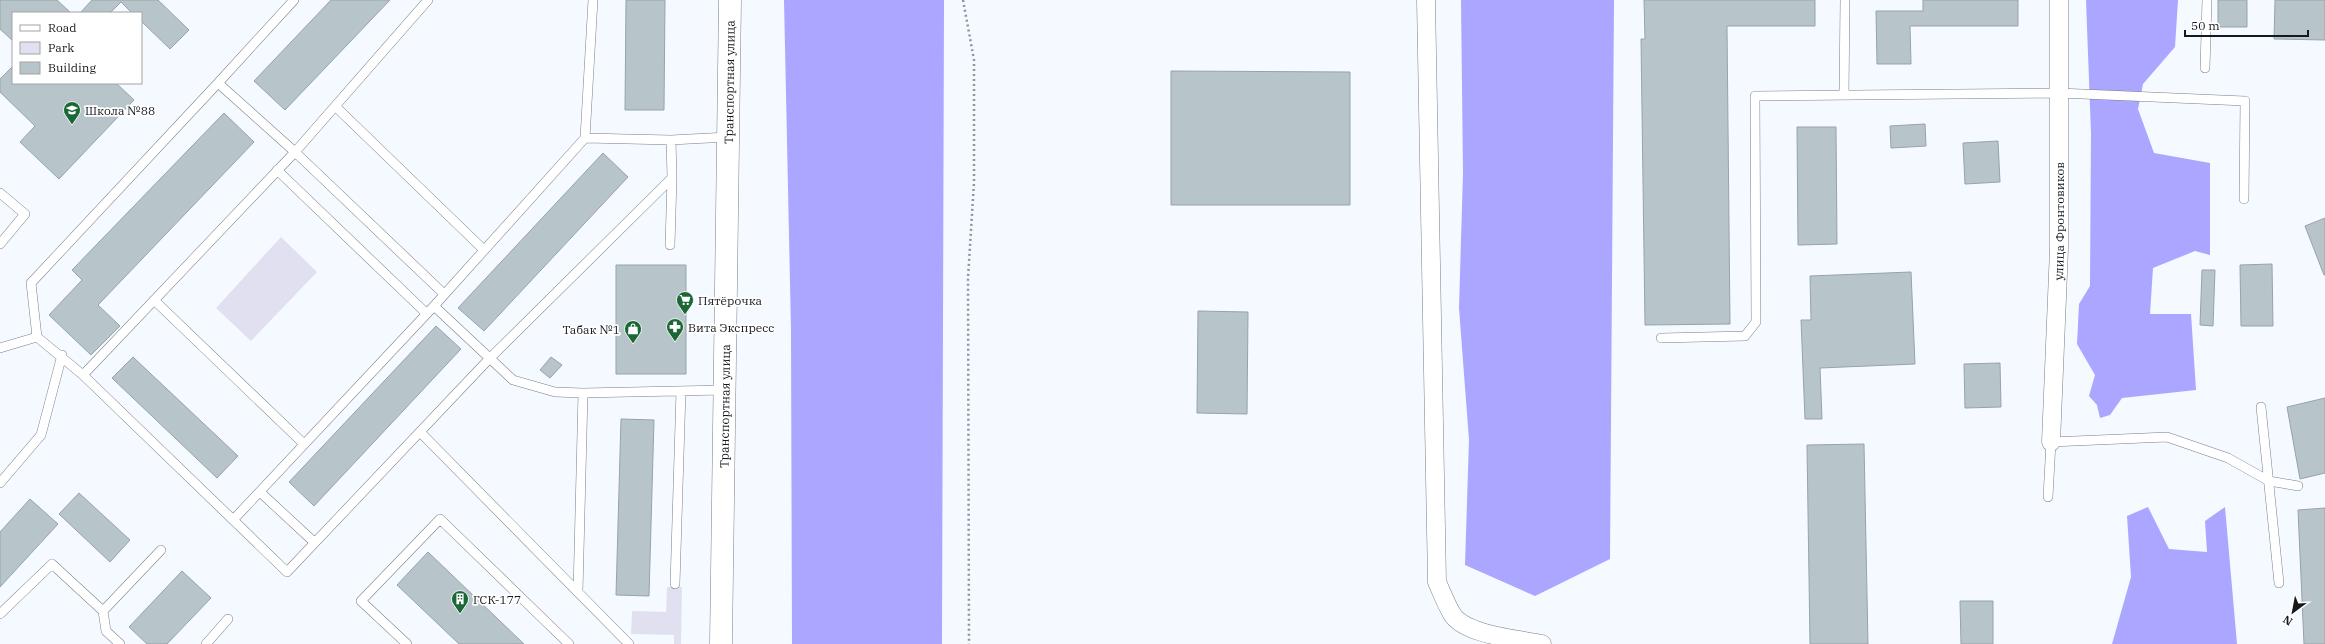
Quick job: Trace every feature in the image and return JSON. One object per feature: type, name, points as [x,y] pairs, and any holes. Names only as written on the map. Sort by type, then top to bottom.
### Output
[{"type":"street","name":"Транспортная улица","points":[[721,644],[723,390],[730,0]]},
{"type":"street","points":[[1426,0],[1437,582],[1452,615],[1462,624],[1475,630],[1542,644]]},
{"type":"street","name":"улица Фронтовиков","points":[[2051,442],[2059,249],[2059,0]]},
{"type":"lane","points":[[294,0],[31,283],[37,337],[62,355],[234,519],[287,572],[489,359],[672,178]]},
{"type":"lane","points":[[83,375],[336,107],[428,0]]},
{"type":"lane","points":[[234,519],[434,306],[585,138],[593,0]]},
{"type":"lane","points":[[1844,95],[1845,0]]},
{"type":"lane","points":[[2205,68],[2207,0]]},
{"type":"lane","points":[[218,83],[294,152],[444,294]]},
{"type":"lane","points":[[1661,338],[1745,336],[1756,322],[1755,96],[2059,93],[2245,101],[2244,200]]},
{"type":"lane","points":[[336,107],[484,250]]},
{"type":"lane","points":[[585,138],[671,140],[728,137]]},
{"type":"lane","points":[[670,245],[672,178],[671,140]]},
{"type":"lane","points":[[277,170],[426,313]]},
{"type":"lane","points":[[0,193],[25,214],[0,244]]},
{"type":"lane","points":[[154,300],[304,444]]},
{"type":"lane","points":[[434,306],[513,380],[555,392],[681,392],[723,390]]},
{"type":"lane","points":[[0,348],[37,337]]},
{"type":"lane","points":[[0,483],[41,435],[62,355]]},
{"type":"lane","points":[[675,584],[681,392]]},
{"type":"lane","points":[[578,592],[583,393]]},
{"type":"lane","points":[[2261,407],[2279,583]]},
{"type":"lane","points":[[420,432],[629,644]]},
{"type":"lane","points":[[2048,496],[2051,442],[2167,437],[2228,458],[2269,481],[2298,486]]},
{"type":"lane","points":[[260,492],[314,542]]},
{"type":"lane","points":[[407,644],[361,601],[440,519],[569,644]]},
{"type":"lane","points":[[103,611],[161,550]]},
{"type":"lane","points":[[0,614],[52,564],[103,611],[106,631],[120,644]]},
{"type":"lane","points":[[206,644],[228,619]]},
{"type":"path","points":[[963,0],[974,60],[974,182],[968,278],[969,644]]},
{"type":"green space","points":[[281,237],[317,272],[251,341],[216,308]]},
{"type":"green space","points":[[667,587],[682,587],[681,644],[674,644],[674,635],[631,634],[632,611],[666,612]]},
{"type":"shaded area","points":[[784,0],[944,0],[942,644],[792,644],[791,329]]},
{"type":"shaded area","points":[[1461,0],[1614,0],[1610,559],[1535,596],[1465,565],[1469,440],[1459,308],[1463,173]]},
{"type":"shaded area","points":[[2086,0],[2178,0],[2175,47],[2143,84],[2138,109],[2154,153],[2210,163],[2210,255],[2195,251],[2153,268],[2150,314],[2191,314],[2196,390],[2122,398],[2110,415],[2100,418],[2097,405],[2089,396],[2095,375],[2077,344],[2079,304],[2090,286],[2091,133]]},
{"type":"shaded area","points":[[2148,507],[2169,549],[2207,552],[2205,521],[2225,507],[2237,644],[2112,644],[2131,577],[2127,516]]},
{"type":"building","points":[[0,0],[57,0],[70,12],[12,12],[12,40],[0,29]]},
{"type":"building","points":[[92,0],[158,0],[189,30],[170,49],[142,22],[142,12],[131,12],[121,2],[111,12],[81,12]]},
{"type":"building","points":[[331,0],[390,0],[285,110],[254,81]]},
{"type":"building","points":[[626,0],[665,0],[664,110],[625,110]]},
{"type":"building","points":[[1644,0],[1815,0],[1815,26],[1727,26],[1730,324],[1645,325],[1641,39],[1645,39]]},
{"type":"building","points":[[1923,0],[2018,0],[2018,26],[1910,26],[1911,64],[1877,64],[1876,11],[1923,11]]},
{"type":"building","points":[[2218,0],[2247,0],[2247,27],[2218,27]]},
{"type":"building","points":[[2275,0],[2325,0],[2325,40],[2274,39]]},
{"type":"building","points":[[12,67],[12,84],[117,84],[134,100],[59,179],[20,142],[35,126],[0,92],[0,79]]},
{"type":"building","points":[[1171,71],[1350,72],[1350,205],[1171,205]]},
{"type":"building","points":[[224,113],[254,142],[98,305],[120,326],[91,355],[49,315],[82,280],[72,270]]},
{"type":"building","points":[[1925,124],[1926,146],[1891,148],[1890,126]]},
{"type":"building","points":[[1797,127],[1836,127],[1837,244],[1798,245]]},
{"type":"building","points":[[1998,141],[2000,182],[1965,184],[1963,143]]},
{"type":"building","points":[[603,153],[628,177],[484,331],[458,308]]},
{"type":"building","points":[[2325,218],[2325,275],[2324,275],[2305,226]]},
{"type":"building","points":[[2272,264],[2273,326],[2241,326],[2240,265]]},
{"type":"building","points":[[616,265],[686,265],[686,374],[616,374]]},
{"type":"building","points":[[2202,270],[2215,270],[2213,326],[2200,325]]},
{"type":"building","points":[[1911,272],[1915,364],[1820,368],[1822,419],[1805,419],[1801,320],[1811,320],[1810,276]]},
{"type":"building","points":[[1198,311],[1248,312],[1247,414],[1197,413]]},
{"type":"building","points":[[436,326],[461,349],[314,506],[289,482]]},
{"type":"building","points":[[133,357],[238,456],[217,478],[112,378]]},
{"type":"building","points":[[551,357],[562,365],[550,378],[540,370]]},
{"type":"building","points":[[2000,363],[2001,407],[1965,408],[1964,364]]},
{"type":"building","points":[[2325,398],[2325,473],[2300,479],[2287,407]]},
{"type":"building","points":[[621,419],[654,420],[649,596],[616,595]]},
{"type":"building","points":[[1864,444],[1868,644],[1810,644],[1807,445]]},
{"type":"building","points":[[79,493],[130,540],[110,562],[59,514]]},
{"type":"building","points":[[30,499],[58,524],[0,587],[0,532]]},
{"type":"building","points":[[2325,508],[2325,644],[2304,644],[2298,510]]},
{"type":"building","name":"ГСК-177","points":[[428,552],[524,644],[459,644],[397,585]]},
{"type":"building","points":[[182,571],[211,598],[167,644],[147,644],[129,627]]},
{"type":"building","points":[[1960,601],[1993,601],[1993,644],[1961,644]]},
{"type":"place","name":"Школа №88","points":[[72,125]]},
{"type":"place","name":"Пятёрочка","points":[[685,315]]},
{"type":"place","name":"Вита Экспресс","points":[[675,342]]},
{"type":"place","name":"Табак №1","points":[[633,344]]},
{"type":"place","name":"ГСК-177","points":[[460,614]]}]
